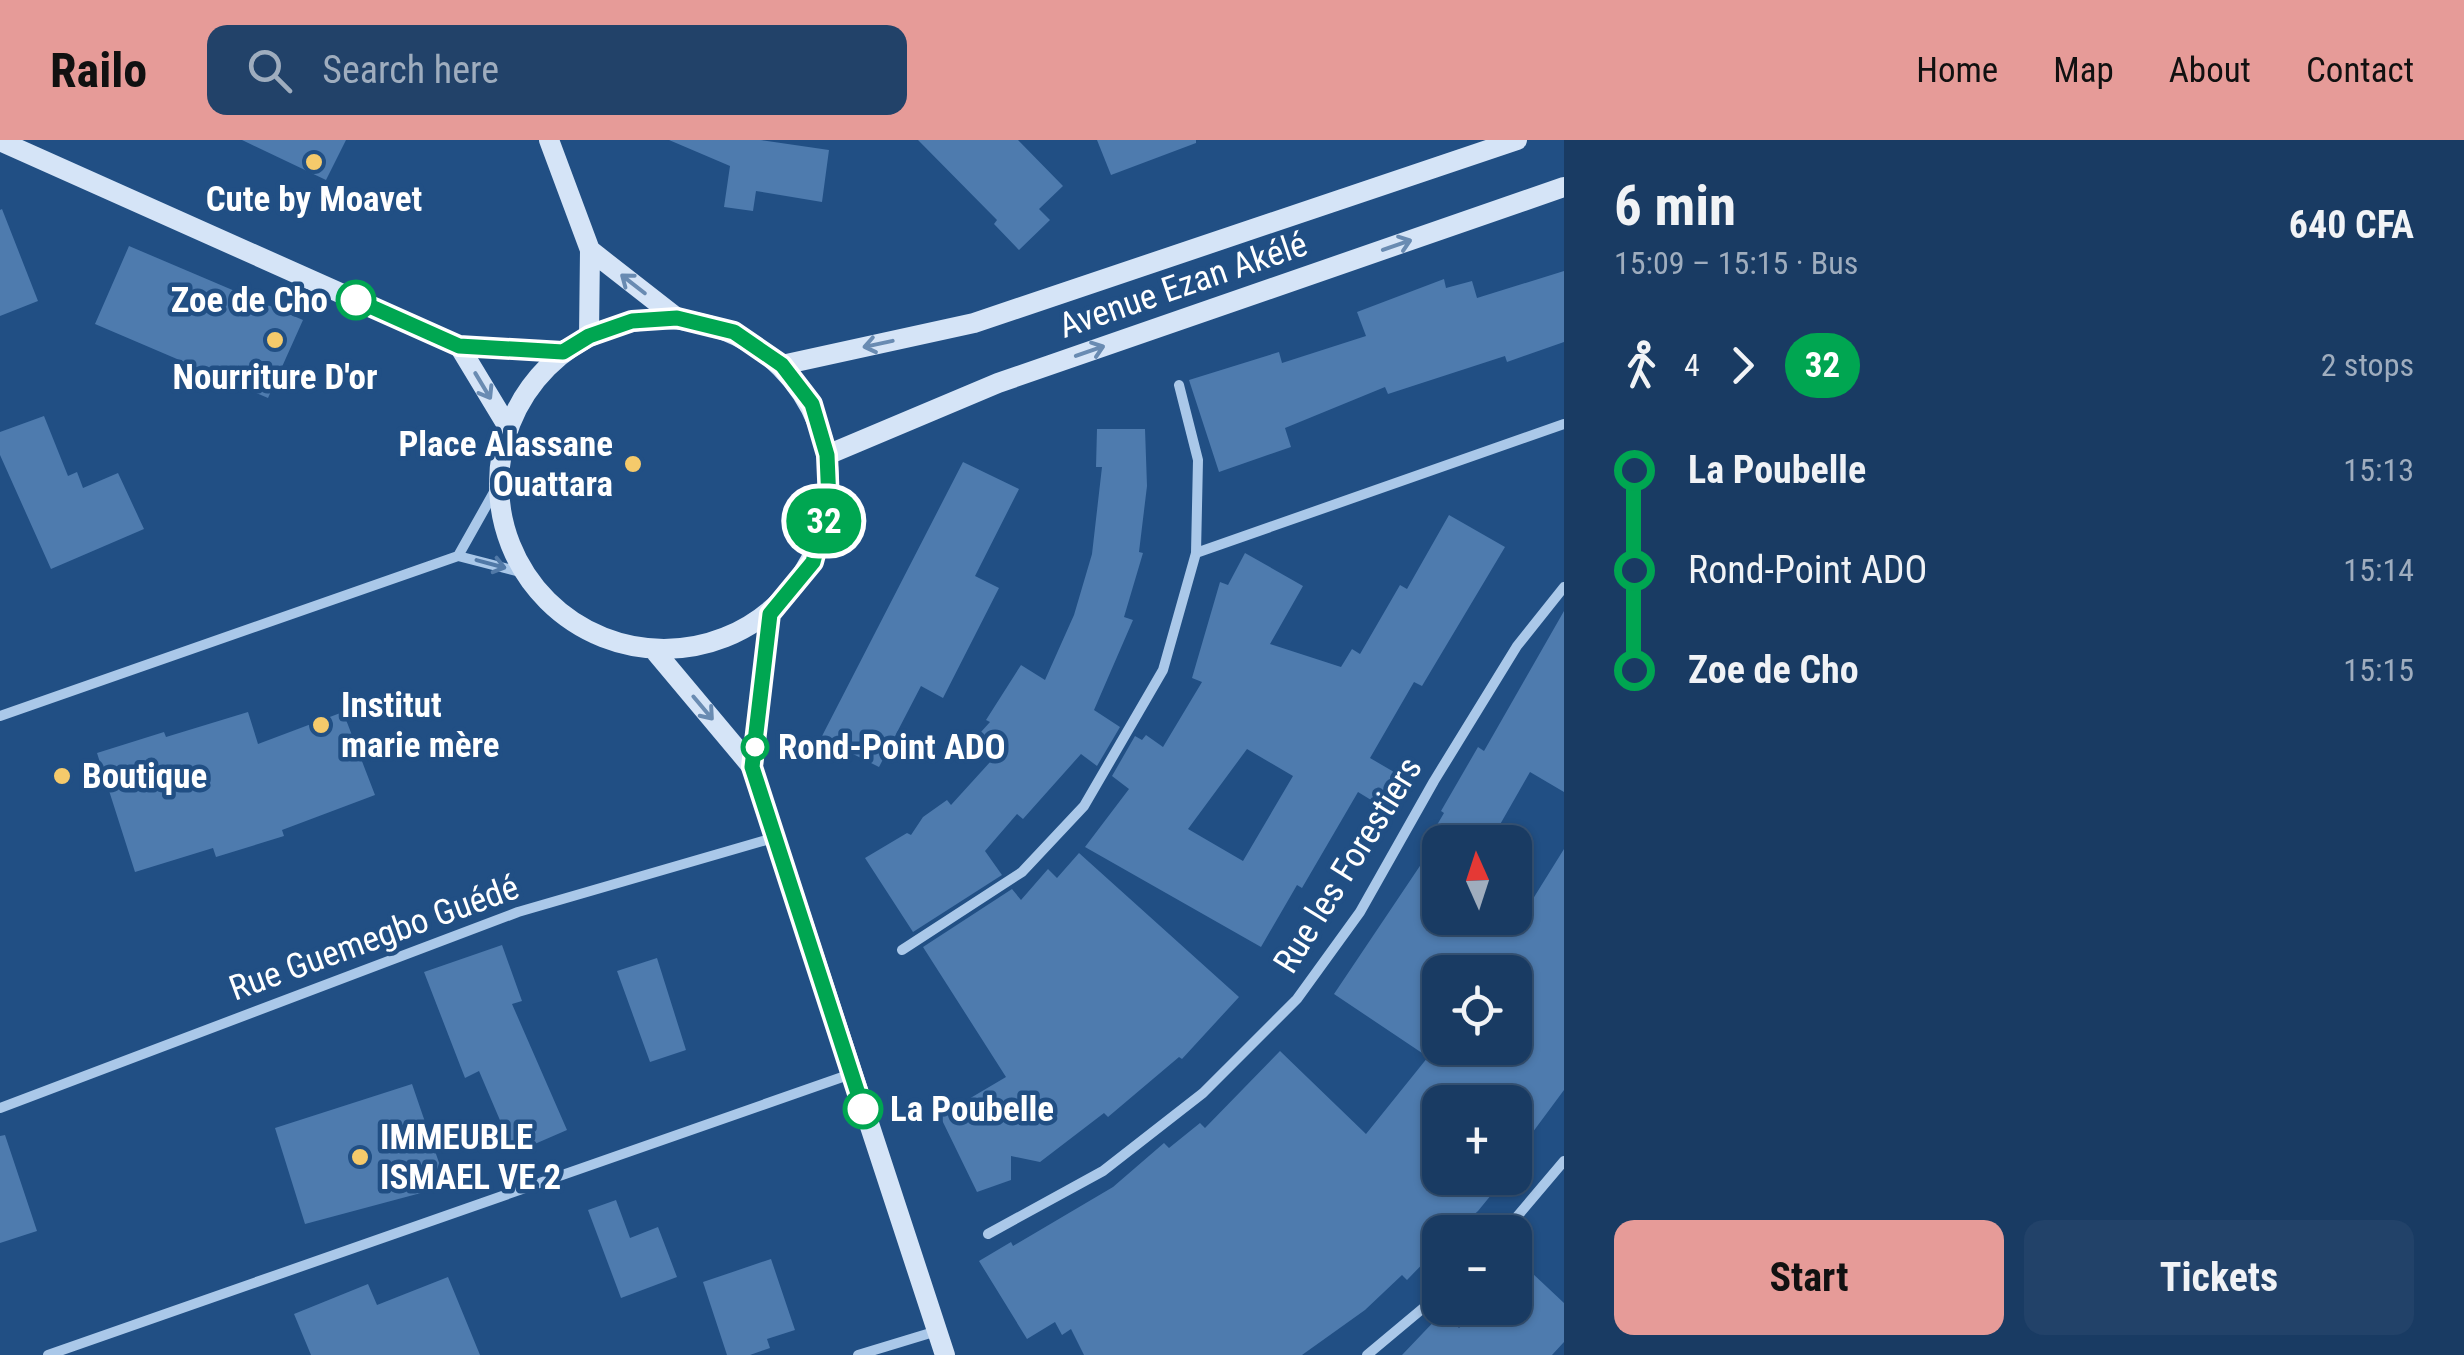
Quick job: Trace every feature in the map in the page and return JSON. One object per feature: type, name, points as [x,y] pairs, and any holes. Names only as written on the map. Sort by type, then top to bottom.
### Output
[{"type":"street","points":[[549,140],[590,250],[589,336]]},
{"type":"street","name":"Avenue Ezan Akélé","points":[[782,365],[974,324],[1517,140]]},
{"type":"street","points":[[0,141],[459,346],[563,352]]},
{"type":"street","name":"Avenue Ezan Akélé","points":[[827,455],[998,383],[1564,186]]},
{"type":"street","points":[[590,250],[677,318]]},
{"type":"street","points":[[677,318],[734,332],[782,365],[812,404],[827,455],[829,502],[813,562],[770,614],[716,642],[654,650],[616,643],[580,626],[548,603],[524,573],[504,531],[498,485],[508,427],[530,386],[563,352],[589,336],[632,321],[677,318]]},
{"type":"street","points":[[459,346],[508,427]]},
{"type":"street","points":[[902,950],[1022,872],[1084,806],[1163,670],[1196,553],[1198,460],[1179,385]]},
{"type":"street","points":[[1196,553],[1564,424]]},
{"type":"street","points":[[458,556],[498,485]]},
{"type":"street","points":[[0,716],[458,556],[524,573]]},
{"type":"street","name":"Rue les Forestiers","points":[[988,1234],[1103,1171],[1203,1093],[1297,999],[1360,912],[1517,646],[1564,587]]},
{"type":"street","points":[[770,614],[752,767],[945,1355]]},
{"type":"street","points":[[654,650],[752,767]]},
{"type":"street","name":"Rue Guemegbo Guédé","points":[[0,1108],[518,912],[773,838]]},
{"type":"street","points":[[48,1355],[852,1074]]},
{"type":"street","points":[[1518,1215],[1564,1161]]},
{"type":"street","points":[[1367,1355],[1422,1309]]},
{"type":"street","points":[[858,1355],[937,1331]]},
{"type":"building","points":[[242,140],[346,140],[326,180]]},
{"type":"building","points":[[669,140],[761,140],[829,150],[822,202],[756,191],[753,211],[724,207],[730,166]]},
{"type":"building","points":[[918,140],[1018,140],[1063,186],[1039,209],[1050,220],[1019,250],[994,224],[997,220]]},
{"type":"building","points":[[1097,140],[1196,140],[1196,143],[1111,175]]},
{"type":"building","points":[[0,210],[38,301],[0,316]]},
{"type":"building","points":[[129,246],[303,320],[268,398],[95,324]]},
{"type":"building","points":[[1564,271],[1564,342],[1507,362],[1505,356],[1388,394],[1385,387],[1285,428],[1291,447],[1219,472],[1189,380],[1279,352],[1282,363],[1366,336],[1357,312],[1444,279],[1446,288],[1472,281],[1477,298]]},
{"type":"building","points":[[44,416],[68,476],[77,472],[83,488],[118,473],[144,529],[51,569],[0,455],[0,432]]},
{"type":"building","points":[[1097,429],[1145,429],[1147,486],[1139,552],[1143,553],[1124,617],[1133,620],[1094,710],[1120,727],[1097,766],[1081,754],[1023,819],[1017,814],[985,851],[1002,875],[913,932],[865,858],[907,833],[911,835],[923,817],[947,800],[951,805],[991,761],[971,743],[990,722],[986,720],[1021,665],[1045,680],[1074,615],[1092,554],[1102,467],[1096,467]]},
{"type":"building","points":[[963,462],[1019,489],[975,576],[999,588],[943,698],[921,686],[879,767],[821,738]]},
{"type":"building","points":[[1449,515],[1505,547],[1422,686],[1414,682],[1370,758],[1394,772],[1376,803],[1358,792],[1302,888],[1297,885],[1261,947],[1085,847],[1129,789],[1112,776],[1135,736],[1142,740],[1146,735],[1163,747],[1202,682],[1192,678],[1220,582],[1228,585],[1245,553],[1303,586],[1270,644],[1341,667],[1352,649],[1360,654],[1400,585],[1407,589]],"holes":[[[1247,749],[1293,776],[1243,861],[1188,829]]]},
{"type":"building","points":[[1564,611],[1564,792],[1530,772],[1500,825],[1437,825],[1478,747],[1484,751]]},
{"type":"building","points":[[248,712],[258,744],[343,712],[375,795],[282,830],[284,836],[216,857],[213,848],[135,872],[97,753]]},
{"type":"building","points":[[1564,849],[1564,1090],[1532,1133],[1532,1085],[1422,1085],[1422,1195],[1491,1195],[1473,1215],[1422,1215],[1422,1265],[1407,1280],[1402,1275],[1365,1310],[1302,1355],[1084,1355],[1071,1329],[1062,1335],[1055,1322],[1027,1339],[979,1261],[1011,1242],[1013,1246],[1113,1187],[1164,1143],[1169,1148],[1200,1123],[1205,1128],[1280,1051],[1366,1134],[1422,1064],[1532,1065],[1532,955],[1422,955],[1422,1053],[1334,994],[1422,863],[1422,935],[1532,935],[1532,900]]},
{"type":"building","points":[[1079,853],[1239,997],[1182,1059],[1179,1057],[1108,1117],[1104,1113],[1040,1162],[1011,1156],[1011,1180],[977,1192],[940,1116],[1006,1077],[923,947],[1012,889],[1021,900],[1048,869],[1057,878]]},
{"type":"building","points":[[502,945],[522,1001],[512,1004],[567,1130],[514,1153],[479,1071],[465,1078],[424,972]]},
{"type":"building","points":[[657,958],[686,1050],[650,1062],[617,971]]},
{"type":"building","name":"IMMEUBLE ISMAEL VE 2","points":[[412,1084],[447,1186],[305,1224],[275,1128]]},
{"type":"building","points":[[5,1135],[37,1231],[0,1243],[0,1136]]},
{"type":"building","points":[[616,1200],[630,1238],[658,1227],[677,1277],[621,1298],[588,1210]]},
{"type":"building","points":[[771,1259],[795,1330],[767,1339],[770,1348],[750,1355],[727,1355],[703,1282]]},
{"type":"building","points":[[1532,1273],[1564,1303],[1564,1342],[1552,1355],[1402,1355],[1431,1325],[1532,1325]]},
{"type":"building","points":[[448,1277],[480,1355],[311,1355],[294,1314],[368,1284],[377,1305]]},
{"type":"bus line","name":"32","points":[[356,300],[459,346],[563,352],[589,336],[632,321],[677,318],[734,332],[782,365],[812,404],[827,455],[829,502],[813,562],[770,614],[752,767],[863,1109]]},
{"type":"place","name":"Cute by Moavet","points":[[314,162]]},
{"type":"place","name":"Zoe de Cho","points":[[356,300]]},
{"type":"place","name":"Nourriture D'or","points":[[275,340]]},
{"type":"place","name":"Place Alassane Ouattara","points":[[633,464]]},
{"type":"place","name":"Institut marie mère","points":[[321,725]]},
{"type":"place","name":"Rond-Point ADO","points":[[755,747]]},
{"type":"place","name":"Boutique","points":[[62,776]]},
{"type":"place","name":"La Poubelle","points":[[863,1109]]},
{"type":"place","name":"IMMEUBLE ISMAEL VE 2","points":[[360,1157]]}]
